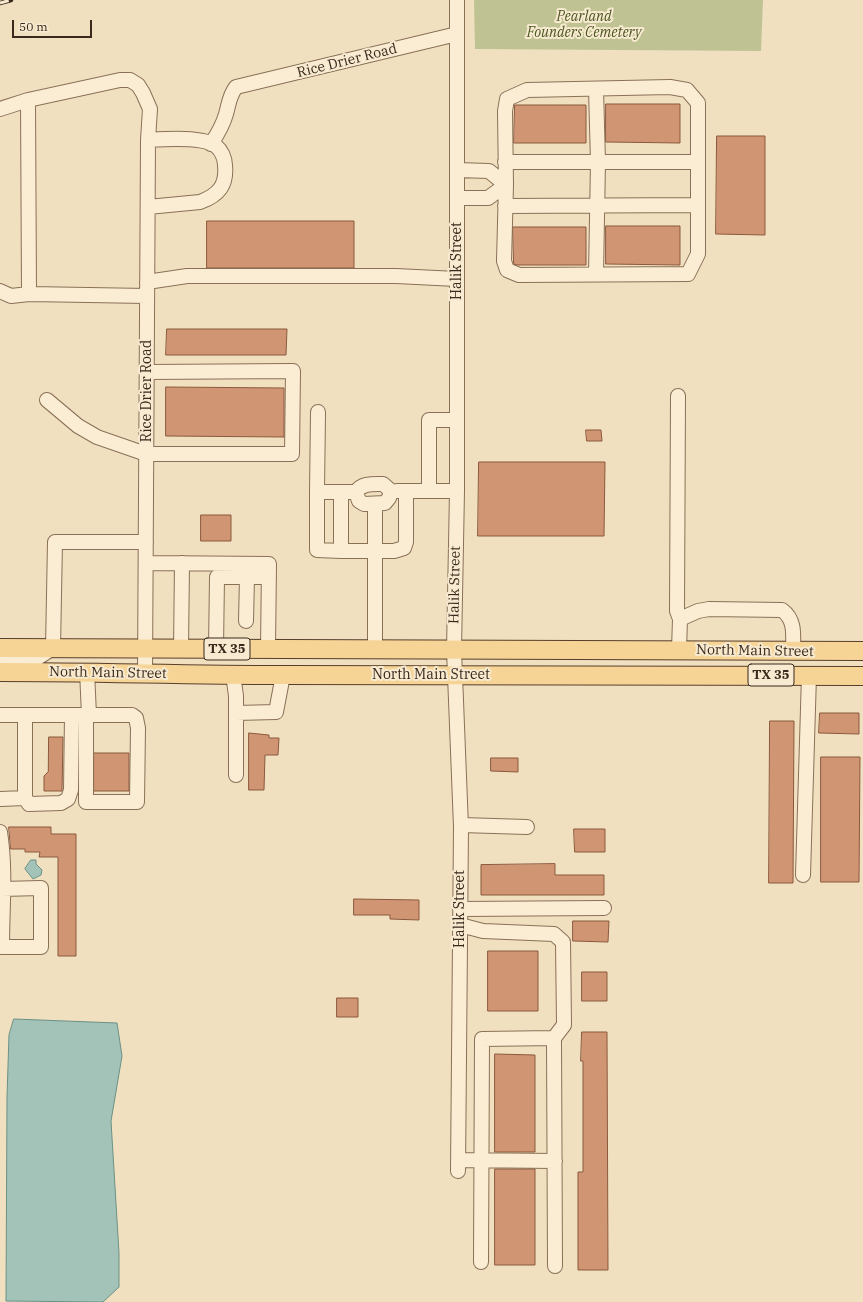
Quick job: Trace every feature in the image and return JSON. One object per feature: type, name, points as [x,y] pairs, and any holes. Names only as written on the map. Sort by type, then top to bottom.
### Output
[{"type":"main road","name":"North Main Street","points":[[0,648],[863,651]]},
{"type":"main road","points":[[679,650],[680,675]]},
{"type":"main road","name":"North Main Street","points":[[0,672],[87,671],[283,675],[863,676]]},
{"type":"street","name":"Halik Street","points":[[457,0],[457,491],[454,650],[461,824],[458,1165],[481,1160]]},
{"type":"street","name":"Rice Drier Road","points":[[212,144],[226,114],[227,104],[236,87],[457,34]]},
{"type":"street","name":"Rice Drier Road","points":[[28,100],[120,80],[130,80],[138,85],[150,109],[148,140],[144,673]]},
{"type":"street","points":[[670,88],[687,90],[698,103],[698,254],[688,274],[519,275],[507,270],[504,261],[506,185],[505,111],[507,99],[527,90],[596,89],[670,88]]},
{"type":"street","points":[[596,89],[598,162],[596,274]]},
{"type":"street","points":[[0,109],[28,100],[29,294]]},
{"type":"street","points":[[148,140],[203,141],[216,145],[225,158],[225,181],[218,191],[208,199],[200,202],[148,207]]},
{"type":"street","points":[[506,162],[698,162]]},
{"type":"street","points":[[457,170],[489,171],[506,185]]},
{"type":"street","points":[[457,198],[488,198],[506,185]]},
{"type":"street","points":[[505,206],[698,205]]},
{"type":"street","points":[[0,291],[11,296],[147,289],[187,276],[396,276],[457,279]]},
{"type":"street","points":[[47,400],[78,426],[91,433],[146,454],[292,454],[293,371],[147,372]]},
{"type":"street","points":[[678,396],[677,611],[680,620],[679,650]]},
{"type":"street","points":[[318,412],[317,550],[400,551],[404,548],[406,542],[406,491]]},
{"type":"street","points":[[429,491],[429,420],[457,420]]},
{"type":"street","points":[[356,492],[364,485],[382,484],[391,492],[457,491]]},
{"type":"street","points":[[317,492],[356,492]]},
{"type":"street","points":[[341,492],[341,550]]},
{"type":"street","points":[[356,492],[359,501],[364,504],[375,504],[385,503],[391,492]]},
{"type":"street","points":[[375,504],[375,649]]},
{"type":"street","points":[[0,665],[3,661],[33,661],[53,648],[55,542],[146,542]]},
{"type":"street","points":[[146,563],[269,564],[268,649]]},
{"type":"street","points":[[181,649],[182,564]]},
{"type":"street","points":[[216,649],[217,576],[269,577]]},
{"type":"street","points":[[246,621],[247,577]]},
{"type":"street","points":[[680,620],[698,611],[709,609],[782,610],[789,615],[793,624],[793,651]]},
{"type":"street","points":[[0,715],[88,715],[132,715],[136,718],[138,802],[86,802],[88,715],[87,671]]},
{"type":"street","points":[[233,674],[236,713],[236,775]]},
{"type":"street","points":[[236,713],[276,712],[283,675]]},
{"type":"street","points":[[803,875],[809,675]]},
{"type":"street","points":[[25,715],[25,798],[29,804],[61,803],[68,799],[71,790],[72,715]]},
{"type":"street","points":[[0,799],[25,798]]},
{"type":"street","points":[[461,824],[527,827]]},
{"type":"street","points":[[0,832],[2,846],[2,889],[2,947],[41,947],[41,888],[2,889]]},
{"type":"street","points":[[460,908],[604,908]]},
{"type":"street","points":[[460,925],[484,931],[554,934],[563,942],[564,1025],[554,1038],[555,1266]]},
{"type":"street","points":[[459,1031],[472,1038],[482,1039],[554,1038]]},
{"type":"street","points":[[481,1262],[482,1039]]},
{"type":"street","points":[[481,1160],[555,1161]]},
{"type":"green space","name":"Pearland Founders Cemetery","points":[[474,0],[763,0],[761,51],[475,49]]},
{"type":"water","points":[[31,860],[36,860],[36,864],[42,870],[41,875],[33,879],[25,869]]},
{"type":"water","points":[[14,1019],[117,1023],[122,1056],[111,1121],[119,1253],[119,1287],[103,1302],[6,1301],[7,1097],[9,1035]]},
{"type":"building","points":[[606,104],[680,104],[680,143],[606,142]]},
{"type":"building","points":[[515,105],[586,105],[586,143],[514,143]]},
{"type":"building","points":[[717,136],[765,136],[765,235],[716,234]]},
{"type":"building","points":[[207,221],[354,221],[354,268],[207,268]]},
{"type":"building","points":[[606,226],[680,226],[680,265],[606,264]]},
{"type":"building","points":[[513,227],[586,227],[586,265],[514,264]]},
{"type":"building","points":[[167,329],[287,329],[286,355],[166,355]]},
{"type":"building","points":[[166,387],[284,388],[284,437],[166,436]]},
{"type":"building","points":[[586,430],[601,430],[602,441],[587,441]]},
{"type":"building","points":[[479,462],[605,462],[604,536],[478,536]]},
{"type":"building","points":[[201,515],[231,515],[231,541],[201,541]]},
{"type":"building","points":[[820,713],[859,713],[859,734],[819,733]]},
{"type":"building","points":[[770,721],[794,721],[793,883],[769,883]]},
{"type":"building","points":[[249,733],[269,735],[269,738],[279,738],[278,755],[265,755],[264,790],[249,790]]},
{"type":"building","points":[[49,737],[63,737],[62,791],[44,791],[44,776],[48,772]]},
{"type":"building","points":[[94,753],[129,753],[129,791],[94,791]]},
{"type":"building","points":[[821,757],[860,757],[859,882],[821,882]]},
{"type":"building","points":[[491,758],[518,758],[518,772],[491,771]]},
{"type":"building","points":[[9,827],[51,827],[51,834],[76,834],[76,956],[58,956],[58,857],[39,857],[40,852],[25,852],[25,849],[11,849]]},
{"type":"building","points":[[574,829],[605,829],[605,852],[575,852]]},
{"type":"building","points":[[555,864],[555,875],[604,875],[604,895],[481,895],[481,865]]},
{"type":"building","points":[[354,899],[419,900],[419,920],[390,919],[390,915],[354,915]]},
{"type":"building","points":[[573,921],[609,921],[608,942],[573,941]]},
{"type":"building","points":[[488,951],[538,951],[538,1011],[488,1011]]},
{"type":"building","points":[[582,972],[607,972],[607,1001],[582,1001]]},
{"type":"building","points":[[337,998],[358,998],[358,1017],[337,1017]]},
{"type":"building","points":[[582,1032],[607,1032],[608,1270],[578,1270],[578,1172],[583,1172],[583,1061],[581,1061]]},
{"type":"building","points":[[495,1054],[535,1055],[535,1152],[495,1152]]},
{"type":"building","points":[[495,1169],[535,1169],[535,1265],[495,1265]]},
{"type":"railway","points":[[0,3],[11,0]]}]
